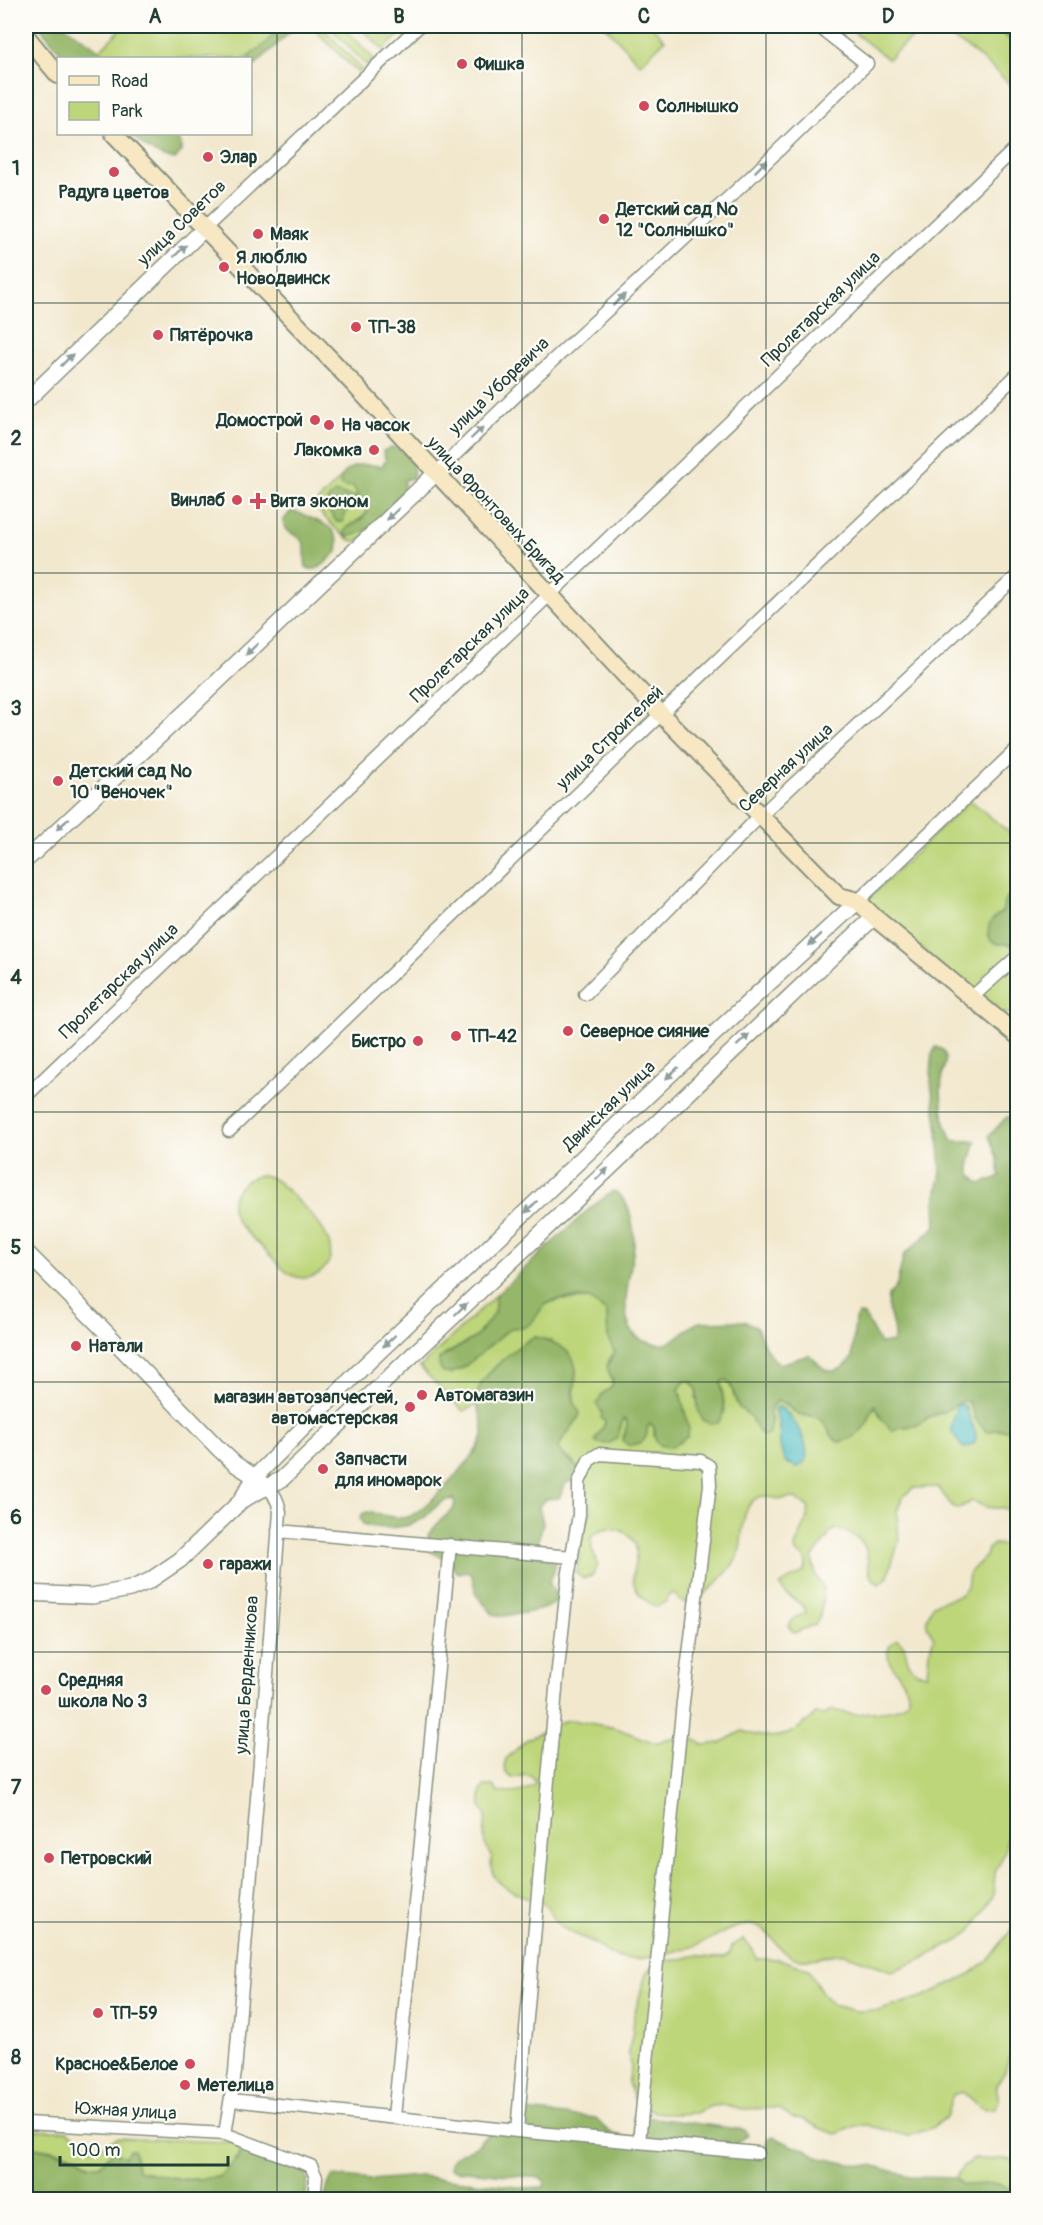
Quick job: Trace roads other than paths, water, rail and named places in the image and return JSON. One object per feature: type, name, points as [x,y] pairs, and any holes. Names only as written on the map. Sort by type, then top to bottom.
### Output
[{"type":"main road","points":[[26,36],[57,74]]},
{"type":"main road","name":"улица Фронтовых Бригад","points":[[115,135],[335,364],[661,714],[839,896],[858,901],[874,917],[1017,1036]]},
{"type":"street","name":"улица Советов","points":[[26,401],[419,26]]},
{"type":"street","name":"улица Уборевича","points":[[26,860],[186,711],[535,377],[751,177],[867,64],[818,26]]},
{"type":"street","name":"Пролетарская улица","points":[[26,1096],[1017,146]]},
{"type":"street","name":"улица Строителей","points":[[229,1131],[1017,374]]},
{"type":"street","name":"Северная улица","points":[[585,994],[760,816],[1017,575]]},
{"type":"street","name":"Двинская улица","points":[[240,1502],[255,1477],[364,1366],[670,1075],[858,901],[1017,748]]},
{"type":"street","name":"Двинская улица","points":[[26,1593],[92,1596],[140,1585],[180,1560],[240,1502],[282,1479],[874,917]]},
{"type":"street","points":[[971,998],[1017,956]]},
{"type":"street","points":[[26,1252],[219,1449],[235,1464],[268,1486]]},
{"type":"street","points":[[517,2131],[558,1678],[579,1515],[579,1482],[589,1460],[599,1454],[701,1461],[709,1466],[710,1485],[683,1702],[639,2142]]},
{"type":"street","name":"улица Берденникова","points":[[225,2134],[232,2100],[280,1512],[278,1499],[268,1486]]},
{"type":"street","points":[[278,1531],[572,1557]]},
{"type":"street","points":[[394,2117],[450,1545]]},
{"type":"street","points":[[232,2100],[517,2131],[758,2153]]},
{"type":"street","name":"Южная улица","points":[[26,2123],[225,2134],[311,2166],[316,2177],[314,2199]]},
{"type":"water","points":[[961,1404],[966,1407],[976,1434],[975,1443],[965,1448],[961,1446],[951,1430],[956,1406]]},
{"type":"water","points":[[776,1407],[786,1412],[802,1434],[806,1459],[802,1465],[797,1467],[784,1461],[780,1446],[779,1423],[774,1410]]},
{"type":"place","name":"Фишка","points":[[462,64]]},
{"type":"place","name":"Солнышко","points":[[644,106]]},
{"type":"place","name":"Элар","points":[[208,157]]},
{"type":"place","name":"Радуга цветов","points":[[114,172]]},
{"type":"place","name":"Детский сад № 12 \"Солнышко\"","points":[[604,219]]},
{"type":"place","name":"Маяк","points":[[258,234]]},
{"type":"place","name":"Я люблю Новодвинск","points":[[224,267]]},
{"type":"place","name":"ТП-38","points":[[356,327]]},
{"type":"place","name":"Пятёрочка","points":[[158,335]]},
{"type":"place","name":"Домострой","points":[[315,420]]},
{"type":"place","name":"На часок","points":[[329,425]]},
{"type":"place","name":"Лакомка","points":[[374,450]]},
{"type":"place","name":"Винлаб","points":[[237,500]]},
{"type":"place","name":"Вита эконом","points":[[258,501]]},
{"type":"place","name":"Детский сад № 10 \"Веночек\"","points":[[58,781]]},
{"type":"place","name":"Северное сияние","points":[[568,1031]]},
{"type":"place","name":"ТП-42","points":[[456,1036]]},
{"type":"place","name":"Бистро","points":[[418,1041]]},
{"type":"place","name":"Натали","points":[[76,1346]]},
{"type":"place","name":"Автомагазин","points":[[422,1395]]},
{"type":"place","name":"магазин автозапчестей, автомастерская","points":[[410,1407]]},
{"type":"place","name":"Запчасти для иномарок","points":[[323,1469]]},
{"type":"place","name":"гаражи","points":[[208,1564]]},
{"type":"place","name":"Средняя школа № 3","points":[[46,1690]]},
{"type":"place","name":"Петровский","points":[[49,1858]]},
{"type":"place","name":"ТП-59","points":[[98,2013]]},
{"type":"place","name":"Красное&Белое","points":[[190,2064]]},
{"type":"place","name":"Метелица","points":[[185,2085]]}]
